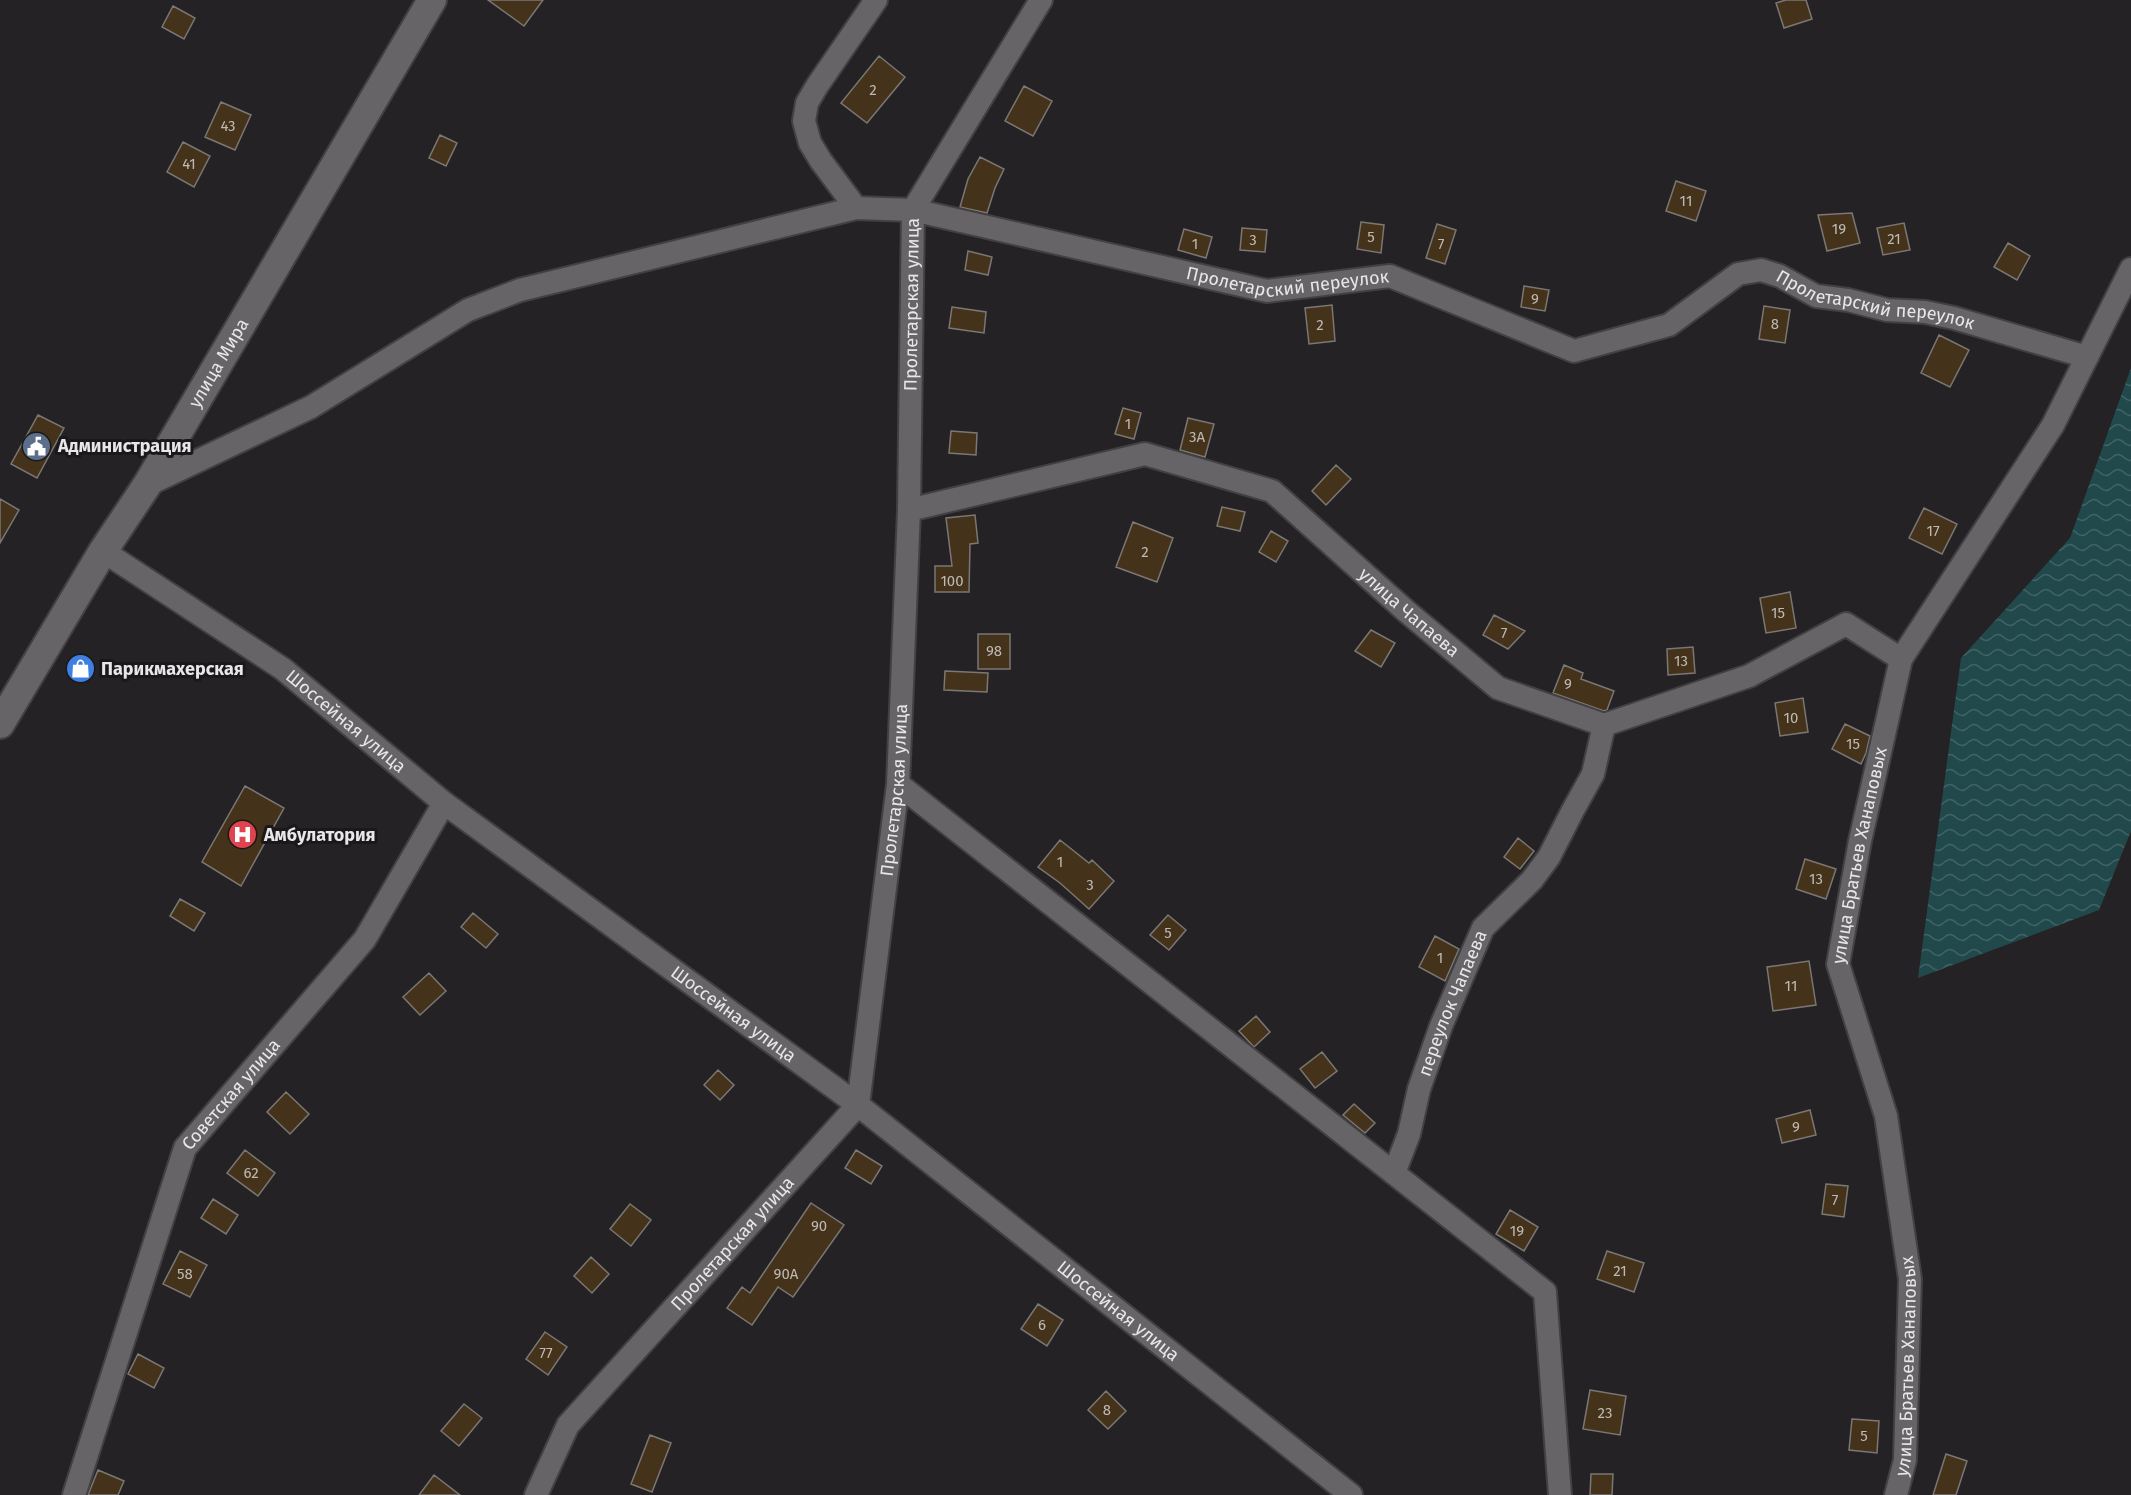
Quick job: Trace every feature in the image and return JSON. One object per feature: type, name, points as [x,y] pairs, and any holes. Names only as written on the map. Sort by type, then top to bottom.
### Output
[{"type":"street","name":"улица Мира","points":[[0,724],[103,551],[147,484],[432,0]]},
{"type":"street","points":[[856,208],[810,143],[804,121],[807,103],[817,86],[876,0]]},
{"type":"street","name":"Пролетарская улица","points":[[536,1495],[568,1425],[858,1105],[898,784],[909,510],[913,210],[1041,0]]},
{"type":"street","name":"Пролетарский переулок","points":[[147,484],[311,407],[468,310],[520,290],[856,208],[913,210],[1267,291],[1390,276],[1574,351],[1669,325],[1738,274],[1761,270],[1779,276],[1816,296],[1848,300],[1887,310],[1925,312],[1954,318],[2087,357]]},
{"type":"street","name":"улица Братьев Ханаповых","points":[[1896,1495],[1905,1460],[1910,1279],[1886,1116],[1838,964],[1860,841],[1900,659],[2053,425],[2131,269]]},
{"type":"street","name":"улица Чапаева","points":[[909,510],[1146,454],[1272,492],[1406,611],[1498,688],[1604,725]]},
{"type":"street","name":"Шоссейная улица","points":[[103,551],[283,669],[444,803],[858,1105],[1350,1495]]},
{"type":"street","points":[[1604,725],[1749,676],[1846,624],[1900,659]]},
{"type":"street","name":"переулок Чапаева","points":[[1394,1173],[1409,1134],[1419,1089],[1441,1026],[1483,928],[1532,880],[1550,857],[1593,774],[1604,725]]},
{"type":"street","points":[[898,784],[1545,1292],[1560,1495]]},
{"type":"street","name":"Советская улица","points":[[74,1495],[185,1148],[365,939],[444,803]]},
{"type":"water","points":[[2131,368],[2131,831],[2099,910],[1918,978],[1961,658],[2070,538]]},
{"type":"building","points":[[488,0],[543,0],[524,26]]},
{"type":"building","points":[[1786,0],[1806,0],[1812,19],[1784,28],[1776,3]]},
{"type":"building","points":[[173,6],[195,18],[184,39],[162,27]]},
{"type":"building","points":[[879,56],[905,77],[867,123],[841,103]]},
{"type":"building","points":[[1024,86],[1052,101],[1033,136],[1005,121]]},
{"type":"building","points":[[221,102],[251,115],[235,150],[205,137]]},
{"type":"building","points":[[440,135],[457,143],[446,166],[429,158]]},
{"type":"building","points":[[183,142],[210,156],[194,187],[167,172]]},
{"type":"building","points":[[980,157],[1004,169],[987,213],[960,207],[968,179]]},
{"type":"building","points":[[1676,181],[1706,191],[1696,221],[1666,211]]},
{"type":"building","points":[[1852,213],[1860,243],[1827,251],[1818,215]]},
{"type":"building","points":[[1361,222],[1384,225],[1381,253],[1357,249]]},
{"type":"building","points":[[1904,223],[1910,250],[1883,255],[1877,228]]},
{"type":"building","points":[[1437,224],[1456,230],[1445,264],[1426,258]]},
{"type":"building","points":[[1242,228],[1267,230],[1265,252],[1240,250]]},
{"type":"building","points":[[1184,229],[1212,237],[1206,258],[1178,250]]},
{"type":"building","points":[[2008,243],[2030,256],[2017,280],[1994,267]]},
{"type":"building","points":[[968,251],[992,257],[988,275],[965,270]]},
{"type":"building","points":[[1524,286],[1549,290],[1545,311],[1521,307]]},
{"type":"building","points":[[1332,305],[1335,341],[1309,344],[1305,308]]},
{"type":"building","points":[[1764,306],[1790,310],[1785,343],[1759,339]]},
{"type":"building","points":[[952,307],[986,312],[984,333],[949,328]]},
{"type":"building","points":[[1939,335],[1969,350],[1950,387],[1921,373]]},
{"type":"building","points":[[1123,408],[1141,413],[1134,439],[1115,434]]},
{"type":"building","name":"Администрация","points":[[38,415],[64,428],[37,478],[11,464]]},
{"type":"building","points":[[1188,418],[1214,424],[1205,457],[1180,450]]},
{"type":"building","points":[[951,431],[977,433],[976,455],[949,453]]},
{"type":"building","points":[[1336,465],[1351,479],[1326,505],[1312,491]]},
{"type":"building","points":[[0,499],[19,510],[0,543]]},
{"type":"building","points":[[1222,507],[1245,512],[1240,531],[1217,526]]},
{"type":"building","points":[[1924,508],[1957,524],[1942,554],[1909,538]]},
{"type":"building","points":[[975,515],[978,543],[970,544],[969,592],[935,592],[935,566],[952,566],[946,518]]},
{"type":"building","points":[[1133,522],[1173,538],[1157,582],[1116,567]]},
{"type":"building","points":[[1271,531],[1288,541],[1276,562],[1259,552]]},
{"type":"building","points":[[1790,592],[1796,628],[1766,633],[1760,598]]},
{"type":"building","points":[[1494,615],[1525,631],[1508,649],[1483,635]]},
{"type":"building","points":[[1371,630],[1395,643],[1381,667],[1355,651]]},
{"type":"building","points":[[978,634],[1010,634],[1010,669],[978,669]]},
{"type":"building","points":[[1693,647],[1695,673],[1668,675],[1667,649]]},
{"type":"building","points":[[1564,665],[1583,673],[1581,679],[1614,691],[1607,710],[1604,711],[1553,693]]},
{"type":"building","points":[[945,671],[988,673],[987,692],[944,690]]},
{"type":"building","points":[[1803,698],[1808,732],[1780,736],[1775,703]]},
{"type":"building","points":[[1845,724],[1870,736],[1861,764],[1832,749]]},
{"type":"building","name":"Амбулатория","points":[[245,786],[284,808],[241,886],[202,862]]},
{"type":"building","points":[[1518,838],[1534,851],[1520,869],[1504,857]]},
{"type":"building","points":[[1060,840],[1089,863],[1092,860],[1114,881],[1089,909],[1038,867]]},
{"type":"building","points":[[1805,859],[1836,869],[1826,899],[1796,889]]},
{"type":"building","points":[[180,899],[205,913],[194,931],[170,916]]},
{"type":"building","points":[[473,913],[498,934],[486,948],[461,927]]},
{"type":"building","points":[[1168,915],[1186,930],[1169,950],[1150,935]]},
{"type":"building","points":[[1435,936],[1459,949],[1445,981],[1419,967]]},
{"type":"building","points":[[1809,961],[1816,1005],[1773,1011],[1767,967]]},
{"type":"building","points":[[429,973],[446,991],[420,1015],[403,997]]},
{"type":"building","points":[[1256,1016],[1270,1032],[1254,1047],[1239,1031]]},
{"type":"building","points":[[1322,1052],[1337,1071],[1315,1088],[1300,1069]]},
{"type":"building","points":[[718,1070],[734,1085],[720,1100],[704,1085]]},
{"type":"building","points":[[286,1092],[309,1114],[290,1134],[267,1112]]},
{"type":"building","points":[[1354,1104],[1375,1123],[1365,1133],[1343,1115]]},
{"type":"building","points":[[1810,1110],[1816,1135],[1782,1143],[1776,1119]]},
{"type":"building","points":[[245,1150],[275,1173],[258,1196],[227,1173]]},
{"type":"building","points":[[856,1150],[882,1166],[871,1184],[845,1168]]},
{"type":"building","points":[[1826,1184],[1848,1186],[1844,1217],[1822,1214]]},
{"type":"building","points":[[213,1199],[238,1215],[226,1234],[201,1218]]},
{"type":"building","points":[[811,1203],[844,1225],[793,1297],[778,1287],[752,1325],[727,1308],[742,1287],[750,1293]]},
{"type":"building","points":[[630,1204],[651,1220],[631,1246],[610,1229]]},
{"type":"building","points":[[1510,1210],[1538,1227],[1524,1251],[1496,1234]]},
{"type":"building","points":[[180,1251],[207,1265],[190,1297],[163,1284]]},
{"type":"building","points":[[1607,1251],[1644,1263],[1634,1292],[1597,1279]]},
{"type":"building","points":[[591,1257],[609,1274],[592,1293],[574,1276]]},
{"type":"building","points":[[1038,1304],[1063,1320],[1047,1346],[1021,1329]]},
{"type":"building","points":[[545,1332],[567,1347],[548,1375],[526,1359]]},
{"type":"building","points":[[138,1354],[164,1368],[154,1388],[128,1374]]},
{"type":"building","points":[[1590,1390],[1626,1396],[1620,1435],[1583,1429]]},
{"type":"building","points":[[1106,1391],[1126,1411],[1108,1429],[1088,1410]]},
{"type":"building","points":[[464,1404],[482,1418],[459,1446],[441,1431]]},
{"type":"building","points":[[1852,1419],[1879,1421],[1877,1453],[1849,1450]]},
{"type":"building","points":[[650,1435],[671,1443],[652,1492],[631,1484]]},
{"type":"building","points":[[1946,1454],[1967,1461],[1956,1495],[1933,1495]]},
{"type":"building","points":[[98,1470],[124,1481],[118,1495],[88,1495]]},
{"type":"building","points":[[1591,1474],[1613,1474],[1612,1495],[1590,1495]]},
{"type":"building","points":[[434,1475],[460,1495],[419,1495]]},
{"type":"place","name":"Администрация","points":[[37,446]]},
{"type":"place","name":"Парикмахерская","points":[[80,669]]},
{"type":"place","name":"Амбулатория","points":[[243,835]]}]
